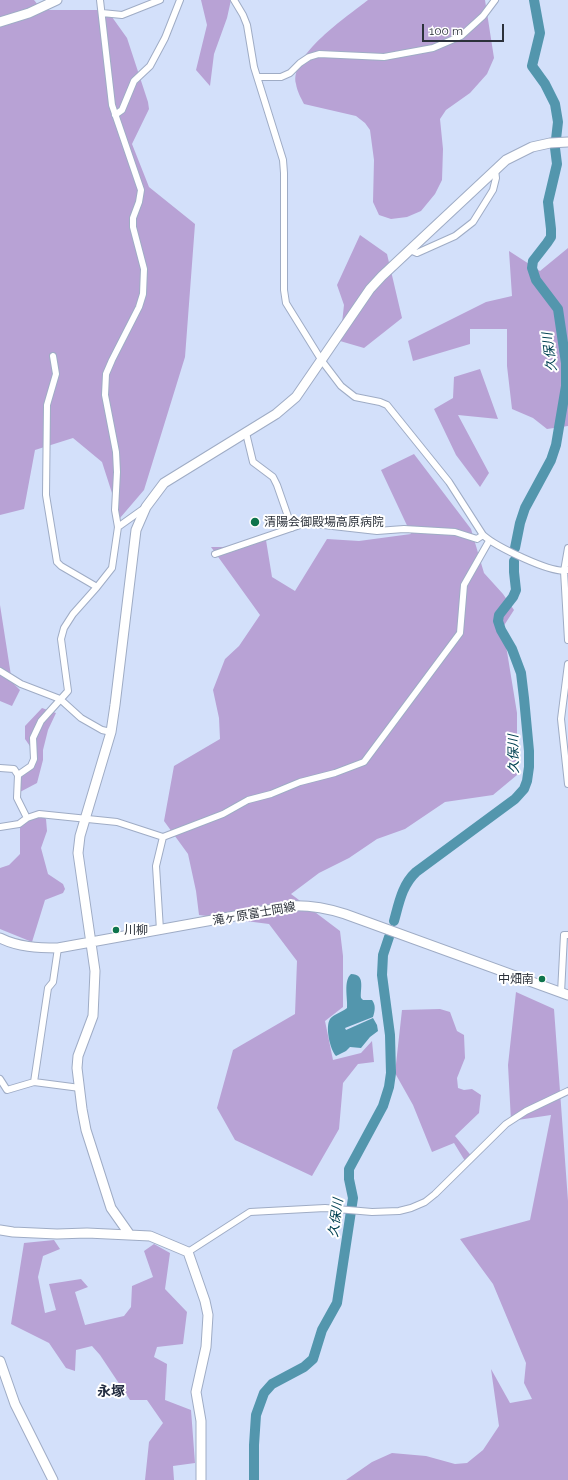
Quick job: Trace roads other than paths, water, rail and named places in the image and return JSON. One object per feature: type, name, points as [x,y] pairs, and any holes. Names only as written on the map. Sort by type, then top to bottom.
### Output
[{"type":"street","points":[[0,22],[29,13],[58,0]]},
{"type":"street","points":[[18,775],[31,766],[34,759],[33,738],[41,721],[68,690],[61,639],[64,628],[73,614],[97,588],[112,568],[118,527],[114,510],[117,472],[116,452],[105,396],[106,374],[139,307],[145,281],[144,269],[133,227],[133,218],[139,202],[141,190],[112,106],[100,0]]},
{"type":"street","points":[[102,13],[122,15],[160,0]]},
{"type":"street","points":[[115,116],[122,110],[134,81],[150,66],[165,38],[180,0]]},
{"type":"street","points":[[234,0],[247,25],[254,67],[283,160],[284,290],[286,303],[322,360],[341,386],[355,397],[380,402],[387,405],[449,482],[483,535],[489,541],[524,558],[554,569],[566,571]]},
{"type":"street","points":[[258,77],[281,77],[290,73],[308,57],[319,54],[384,57],[433,48],[461,36],[483,16],[495,0]]},
{"type":"street","points":[[130,1235],[111,1208],[106,1195],[86,1130],[82,1109],[77,1068],[78,1056],[92,1022],[95,971],[78,853],[80,836],[111,732],[136,530],[146,507],[164,482],[276,414],[296,397],[370,289],[506,160],[519,152],[532,147],[564,142]]},
{"type":"street","points":[[410,250],[417,253],[456,236],[473,222],[493,190],[496,178],[495,170]]},
{"type":"street","points":[[53,356],[56,374],[47,405],[46,496],[56,562],[97,588]]},
{"type":"street","points":[[246,433],[253,462],[272,477],[277,486],[292,528]]},
{"type":"street","points":[[118,527],[146,507]]},
{"type":"street","points":[[216,554],[306,523],[377,532],[404,529],[455,532],[477,539],[483,535]]},
{"type":"street","points":[[0,827],[19,824],[27,818],[39,814],[117,822],[163,837],[223,814],[248,800],[271,794],[300,782],[335,773],[364,762],[460,633],[464,585],[489,541]]},
{"type":"street","points":[[568,548],[566,571],[568,640]]},
{"type":"street","points":[[568,664],[561,719],[568,784]]},
{"type":"street","points":[[0,671],[21,684],[60,699],[82,718],[102,730],[111,732]]},
{"type":"street","points":[[0,768],[14,769],[18,775],[17,798],[27,818]]},
{"type":"street","points":[[160,930],[156,866],[163,837]]},
{"type":"street","name":"滝ヶ原富士岡線","points":[[0,938],[8,942],[35,948],[58,948],[290,906],[320,907],[345,914],[564,994]]},
{"type":"street","points":[[564,994],[564,935],[568,935]]},
{"type":"street","points":[[34,1082],[48,988],[53,981],[58,948]]},
{"type":"street","points":[[0,1079],[7,1090],[34,1082],[80,1088]]},
{"type":"street","points":[[188,1252],[250,1212],[325,1208],[357,1211],[399,1211],[411,1208],[424,1202],[446,1184],[506,1124],[526,1111],[568,1091]]},
{"type":"street","points":[[0,1230],[57,1234],[87,1233],[150,1236],[188,1252],[205,1301],[208,1315],[206,1348],[196,1392],[201,1421],[201,1480]]},
{"type":"street","points":[[0,1361],[15,1404],[53,1480]]},
{"type":"water","points":[[351,974],[359,976],[361,983],[361,998],[363,1000],[372,1000],[375,1010],[373,1017],[345,1028],[346,1030],[373,1018],[377,1025],[378,1031],[370,1037],[361,1048],[350,1047],[346,1051],[336,1056],[329,1038],[328,1027],[332,1017],[347,1008],[346,985]]},
{"type":"waterway","name":"久保川","points":[[515,548],[520,523],[525,508],[551,460],[556,445],[566,386],[566,363],[558,309],[536,280],[532,268],[533,261],[551,237],[548,202],[557,164],[555,148],[558,122],[555,104],[545,84],[532,66],[540,33],[534,0]]},
{"type":"waterway","name":"久保川","points":[[394,921],[404,888],[411,877],[515,799],[524,789],[527,781],[529,751],[521,673],[512,649],[501,630],[498,621],[499,615],[513,597],[516,590],[514,561]]},
{"type":"waterway","name":"久保川","points":[[254,1480],[256,1415],[264,1393],[272,1384],[304,1367],[313,1359],[322,1330],[337,1303],[353,1198],[349,1179],[349,1169],[383,1106],[389,1087],[391,1073],[390,1035],[382,975],[383,955],[389,937]]},
{"type":"place","name":"清陽会御殿場高原病院","points":[[255,522]]},
{"type":"place","name":"川柳","points":[[116,930]]},
{"type":"place","name":"中畑南","points":[[542,979]]},
{"type":"district","name":"永塚","points":[[111,1392]]}]
